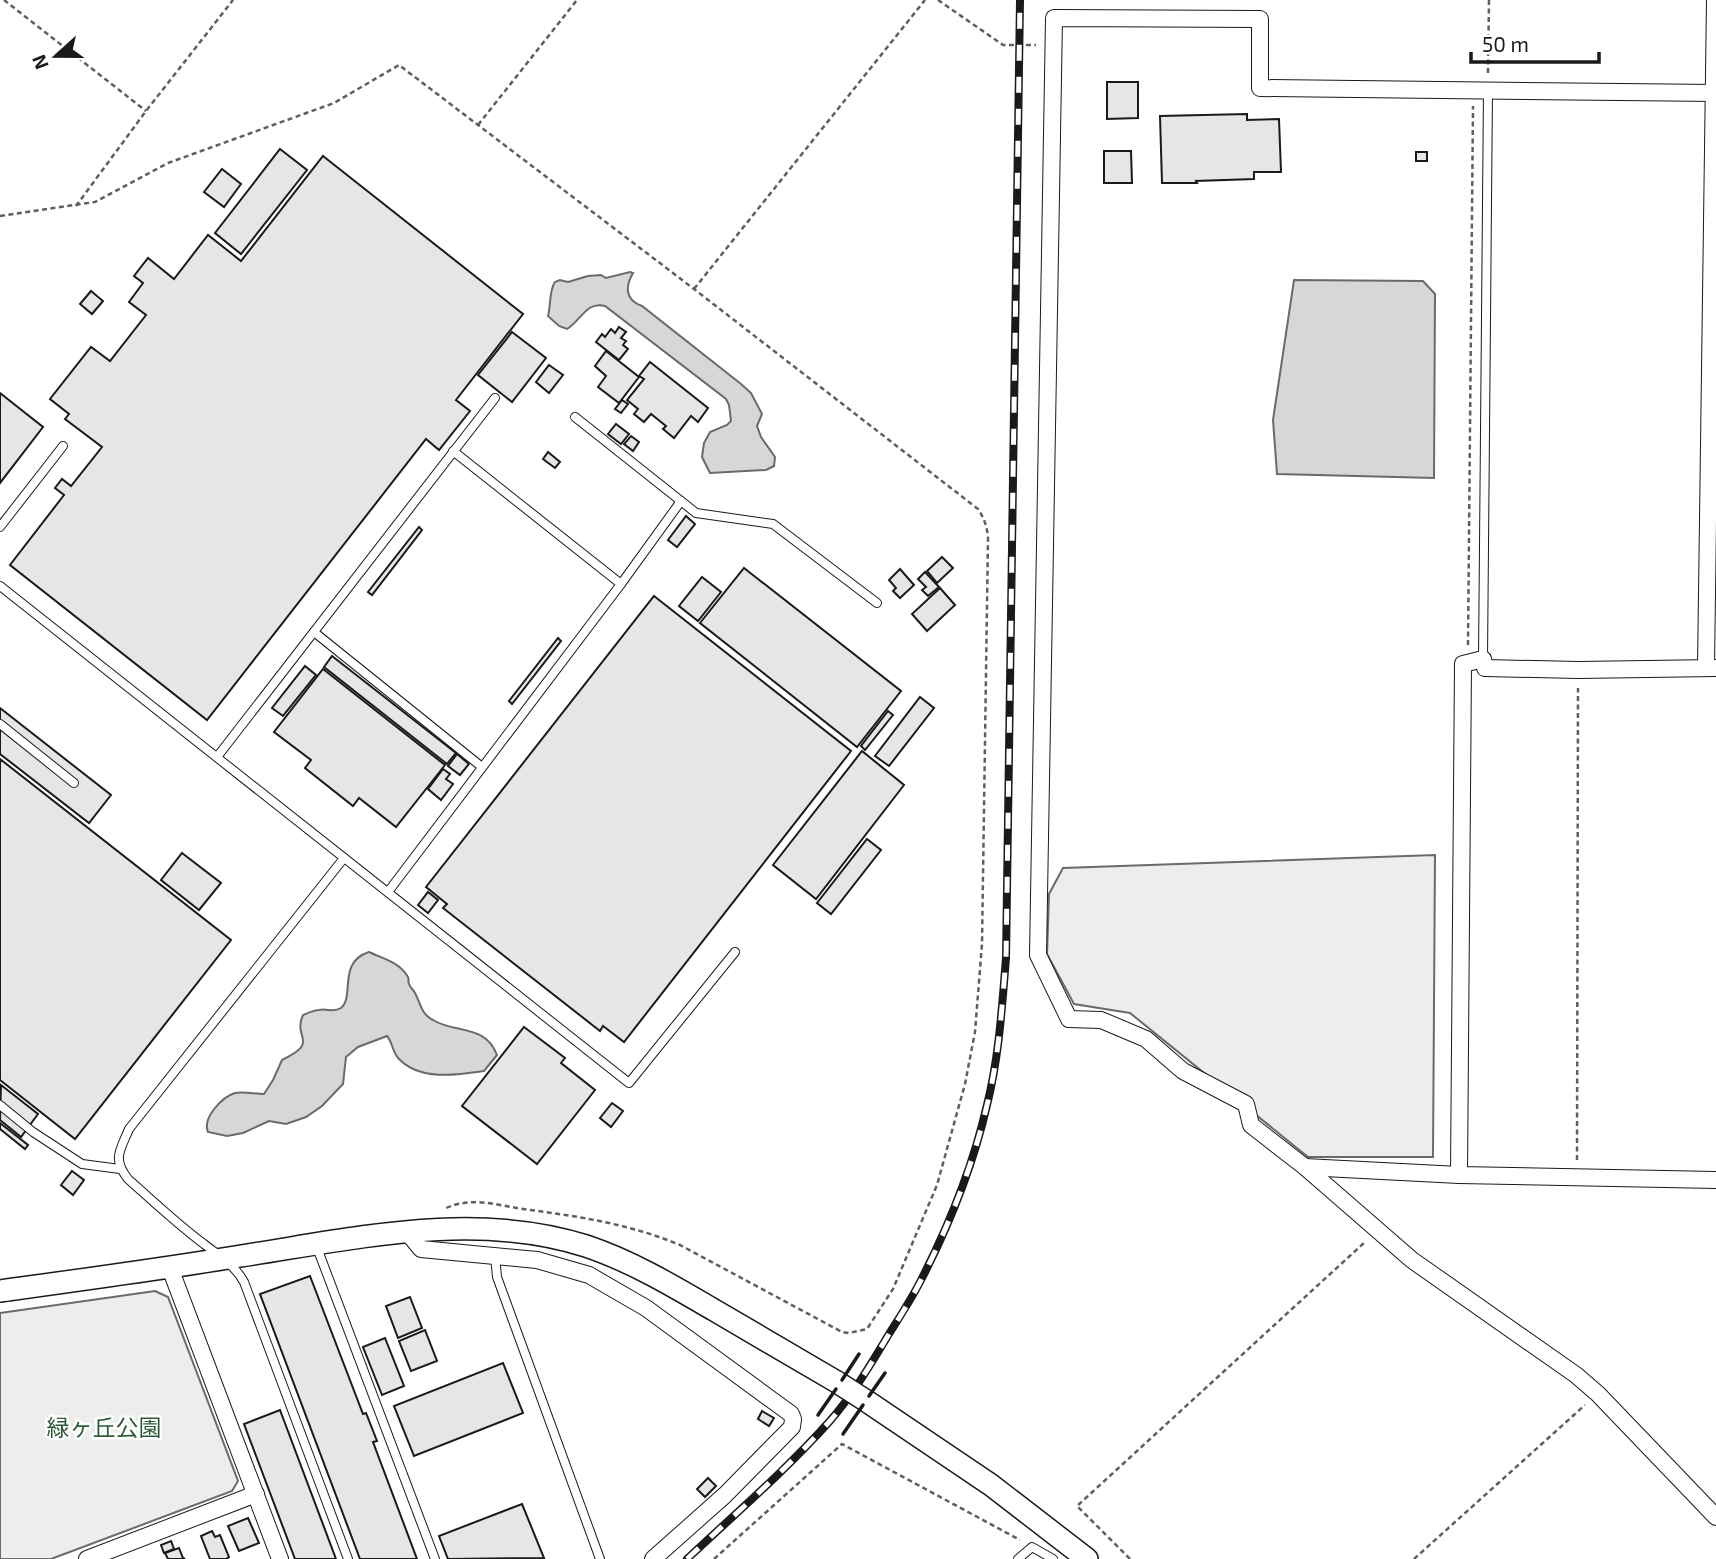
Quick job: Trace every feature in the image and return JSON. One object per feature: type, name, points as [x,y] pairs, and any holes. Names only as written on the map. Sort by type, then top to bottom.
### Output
[{"type":"street","points":[[1458,1175],[1463,664],[1476,661],[1485,668],[1578,670],[1711,668],[1715,0]]},
{"type":"street","points":[[1715,93],[1260,88],[1260,19],[1055,18],[1038,955],[1069,1019],[1101,1020],[1146,1039],[1183,1071],[1246,1104],[1251,1125],[1305,1167],[1377,1231],[1412,1259],[1576,1375],[1598,1394],[1716,1517]]},
{"type":"street","points":[[1305,1167],[1458,1175],[1716,1180]]},
{"type":"street","points":[[0,1291],[407,1231],[493,1229],[547,1236],[587,1247],[649,1272],[837,1382],[991,1485],[1087,1559]]},
{"type":"street","points":[[407,1231],[421,1249],[537,1261],[589,1275],[646,1308],[791,1414],[792,1427],[725,1495],[653,1559]]},
{"type":"street","points":[[170,1268],[280,1559]]},
{"type":"street","points":[[87,1559],[120,1553],[256,1494]]},
{"type":"lane","points":[[1476,661],[1481,90]]},
{"type":"lane","points":[[217,757],[495,398]]},
{"type":"lane","points":[[575,417],[696,513],[774,524],[877,603]]},
{"type":"lane","points":[[0,527],[64,446]]},
{"type":"lane","points":[[453,452],[621,584]]},
{"type":"lane","points":[[388,892],[681,501]]},
{"type":"lane","points":[[0,586],[629,1083],[735,952]]},
{"type":"lane","points":[[314,632],[482,767]]},
{"type":"lane","points":[[0,724],[75,783]]},
{"type":"lane","points":[[344,858],[129,1129],[118,1157],[120,1169],[128,1179],[224,1259],[244,1282],[348,1559]]},
{"type":"lane","points":[[0,1105],[33,1132],[82,1164],[120,1169]]},
{"type":"lane","points":[[316,1245],[435,1559]]},
{"type":"lane","points":[[495,1256],[497,1277],[600,1559]]},
{"type":"lane","points":[[1018,1559],[1032,1546],[1053,1559]]},
{"type":"path","points":[[4,0],[146,111]]},
{"type":"path","points":[[76,206],[233,0]]},
{"type":"path","points":[[478,125],[577,0]]},
{"type":"path","points":[[694,289],[925,0]]},
{"type":"path","points":[[937,0],[1003,45],[1054,46]]},
{"type":"path","points":[[1476,661],[1468,648],[1481,90],[1489,0]]},
{"type":"path","points":[[0,216],[95,202],[167,163],[334,103],[399,65],[978,509],[987,526],[982,944],[975,1032],[965,1084],[937,1185],[893,1289],[867,1329],[842,1332],[680,1245],[654,1234],[623,1225],[495,1203],[457,1203]]},
{"type":"path","points":[[1577,1177],[1578,670]]},
{"type":"path","points":[[1130,1559],[1077,1506],[1377,1231]]},
{"type":"path","points":[[1414,1559],[1598,1394]]},
{"type":"path","points":[[714,1559],[842,1444],[1032,1546]]},
{"type":"shaded area","points":[[633,273],[628,292],[632,300],[751,393],[762,414],[757,426],[775,457],[774,466],[766,470],[710,473],[702,457],[704,443],[710,432],[731,421],[726,399],[605,306],[598,305],[588,309],[567,329],[548,316],[555,282],[568,282],[588,276],[601,275],[606,278]]},
{"type":"shaded area","points":[[1294,280],[1423,281],[1435,294],[1434,478],[1277,474],[1273,420]]},
{"type":"shaded area","points":[[1435,855],[1433,1157],[1308,1157],[1130,1013],[1074,1004],[1047,954],[1049,894],[1063,868]]},
{"type":"shaded area","points":[[369,952],[403,970],[429,1018],[478,1034],[492,1045],[497,1055],[484,1071],[439,1075],[417,1071],[399,1059],[387,1036],[358,1047],[346,1057],[343,1084],[322,1106],[306,1117],[286,1124],[269,1121],[243,1133],[227,1136],[208,1132],[210,1115],[224,1099],[238,1092],[264,1094],[282,1060],[294,1054],[303,1044],[303,1015],[317,1010],[341,1008],[347,996],[353,963]]},
{"type":"shaded area","name":"緑ヶ丘公園","points":[[155,1291],[168,1297],[238,1481],[232,1491],[51,1559],[0,1559],[0,1313]]},
{"type":"building","points":[[1107,82],[1138,82],[1138,118],[1107,119]]},
{"type":"building","points":[[1247,114],[1247,120],[1279,119],[1281,172],[1254,172],[1254,179],[1162,183],[1160,116]]},
{"type":"building","points":[[280,149],[307,170],[241,254],[215,233]]},
{"type":"building","points":[[1104,151],[1131,151],[1132,183],[1104,183]]},
{"type":"building","points":[[1416,152],[1427,152],[1427,161],[1416,161]]},
{"type":"building","points":[[323,156],[523,314],[456,400],[470,411],[439,450],[426,439],[207,720],[10,565],[64,495],[55,488],[62,479],[71,486],[102,447],[65,419],[69,414],[50,399],[91,347],[110,361],[146,315],[129,302],[143,283],[134,276],[148,258],[174,279],[208,235],[241,261]]},
{"type":"building","points":[[222,169],[241,184],[224,207],[204,192]]},
{"type":"building","points":[[91,291],[103,301],[92,314],[80,304]]},
{"type":"building","points":[[619,327],[626,332],[621,338],[626,341],[623,345],[628,349],[619,360],[596,342],[602,334],[605,337],[611,329],[615,333]]},
{"type":"building","points":[[512,332],[546,358],[512,402],[478,375]]},
{"type":"building","points":[[606,351],[639,377],[619,403],[598,387],[606,376],[595,366]]},
{"type":"building","points":[[650,362],[708,408],[698,422],[691,416],[674,438],[663,429],[666,426],[651,414],[644,422],[634,414],[638,409],[627,400],[644,379],[639,376]]},
{"type":"building","points":[[549,365],[563,375],[549,393],[536,382]]},
{"type":"building","points":[[0,393],[43,427],[0,483]]},
{"type":"building","points":[[622,400],[628,404],[621,413],[615,409]]},
{"type":"building","points":[[616,424],[629,434],[621,444],[608,434]]},
{"type":"building","points":[[631,436],[639,442],[633,451],[624,444]]},
{"type":"building","points":[[548,452],[560,462],[555,468],[543,459]]},
{"type":"building","points":[[686,516],[695,524],[677,547],[668,540]]},
{"type":"building","points":[[419,527],[422,530],[372,595],[368,592]]},
{"type":"building","points":[[942,557],[953,568],[937,583],[927,571]]},
{"type":"building","points":[[744,568],[901,691],[857,747],[700,623]]},
{"type":"building","points":[[900,569],[914,585],[900,598],[893,591],[896,588],[889,580]]},
{"type":"building","points":[[925,572],[939,587],[928,596],[922,590],[926,587],[918,579]]},
{"type":"building","points":[[702,577],[721,592],[698,621],[679,606]]},
{"type":"building","points":[[940,588],[955,605],[927,631],[912,614]]},
{"type":"building","points":[[654,596],[851,751],[624,1042],[603,1026],[600,1031],[443,908],[447,904],[426,887]]},
{"type":"building","points":[[558,638],[561,641],[512,704],[509,701]]},
{"type":"building","points":[[332,656],[456,753],[447,764],[324,667]]},
{"type":"building","points":[[305,666],[316,675],[283,716],[272,708]]},
{"type":"building","points":[[323,669],[445,765],[396,827],[359,798],[353,806],[305,768],[311,760],[274,732]]},
{"type":"building","points":[[920,697],[934,708],[889,766],[875,756]]},
{"type":"building","points":[[0,708],[111,795],[89,823],[0,754]]},
{"type":"building","points":[[888,711],[893,715],[865,750],[861,746]]},
{"type":"building","points":[[862,751],[904,785],[816,899],[773,865]]},
{"type":"building","points":[[457,754],[469,764],[460,775],[448,766]]},
{"type":"building","points":[[0,759],[231,940],[75,1139],[0,1080]]},
{"type":"building","points":[[443,769],[450,774],[446,779],[453,784],[441,800],[428,789]]},
{"type":"building","points":[[867,839],[881,850],[831,914],[817,903]]},
{"type":"building","points":[[182,853],[221,883],[199,910],[161,880]]},
{"type":"building","points":[[428,892],[438,900],[428,913],[418,905]]},
{"type":"building","points":[[524,1027],[565,1058],[561,1063],[595,1090],[537,1164],[462,1106]]},
{"type":"building","points":[[1,1085],[38,1114],[21,1137],[0,1120]]},
{"type":"building","points":[[612,1103],[623,1111],[611,1127],[600,1118]]},
{"type":"building","points":[[0,1123],[28,1145],[25,1149],[0,1129]]},
{"type":"building","points":[[72,1171],[84,1180],[73,1195],[61,1185]]},
{"type":"building","points":[[310,1276],[363,1414],[366,1413],[377,1441],[373,1442],[417,1559],[360,1559],[260,1294]]},
{"type":"building","points":[[410,1297],[422,1328],[398,1338],[386,1306]]},
{"type":"building","points":[[425,1330],[437,1361],[411,1371],[399,1341]]},
{"type":"building","points":[[385,1338],[404,1386],[382,1395],[363,1347]]},
{"type":"building","points":[[503,1363],[523,1413],[414,1456],[394,1406]]},
{"type":"building","points":[[280,1410],[336,1559],[295,1559],[244,1424]]},
{"type":"building","points":[[762,1411],[774,1418],[769,1426],[758,1419]]},
{"type":"building","points":[[708,1478],[716,1486],[705,1497],[697,1489]]},
{"type":"building","points":[[522,1504],[544,1558],[448,1559],[439,1536]]},
{"type":"building","points":[[248,1518],[259,1543],[239,1551],[228,1526]]},
{"type":"building","points":[[212,1531],[215,1537],[220,1535],[229,1557],[226,1559],[210,1559],[201,1536]]},
{"type":"building","points":[[171,1541],[174,1549],[164,1553],[161,1545]]},
{"type":"building","points":[[179,1548],[185,1559],[168,1559],[165,1553]]},
{"type":"railway","points":[[687,1559],[812,1440],[861,1380],[912,1297],[940,1241],[967,1174],[991,1087],[1000,1032],[1006,958],[1020,0]]},
{"type":"wall","points":[[842,1380],[859,1354]]},
{"type":"wall","points":[[869,1396],[885,1373]]},
{"type":"wall","points":[[818,1415],[836,1389]]},
{"type":"wall","points":[[843,1434],[863,1405]]}]
